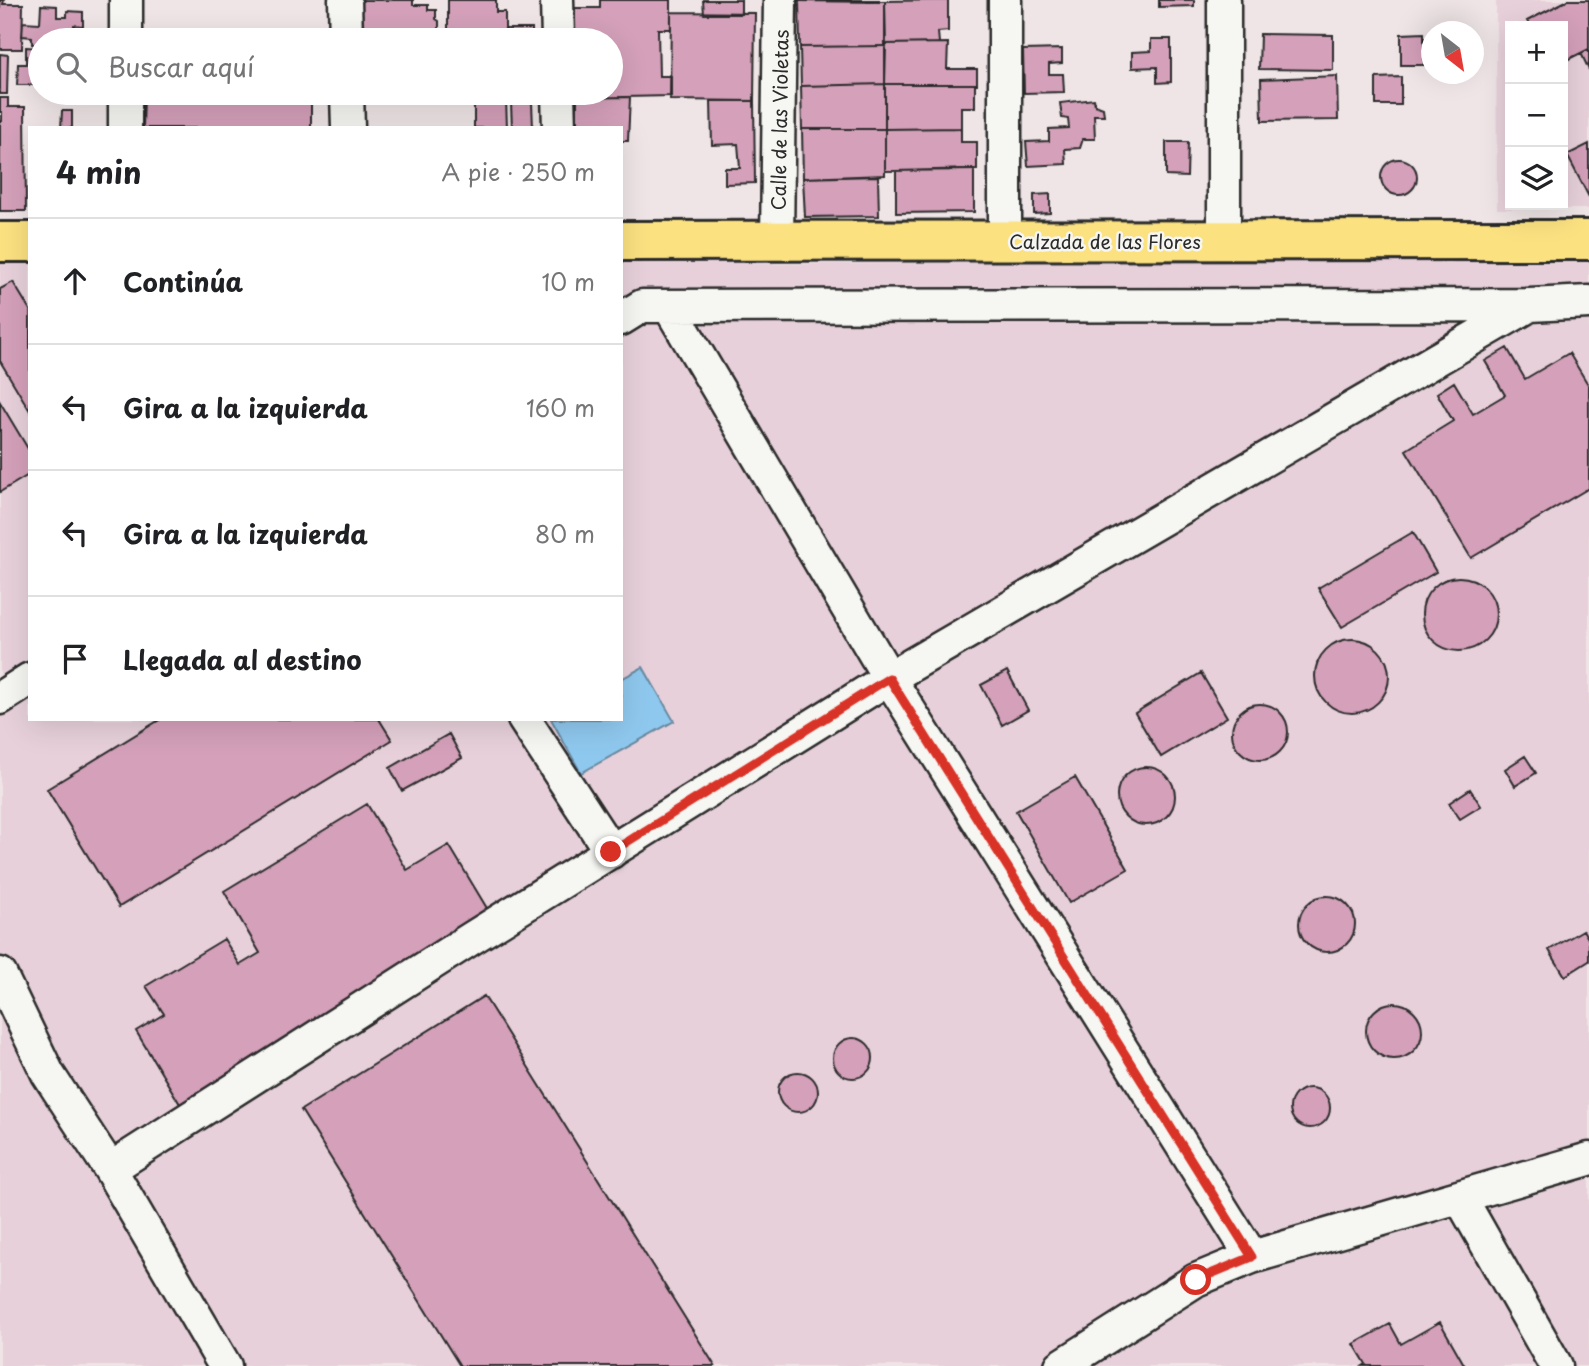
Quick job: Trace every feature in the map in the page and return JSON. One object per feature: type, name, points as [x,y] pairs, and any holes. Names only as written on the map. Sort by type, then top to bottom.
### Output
[{"type":"main road","name":"Calzada de las Flores","points":[[623,241],[1589,240]]},
{"type":"main road","points":[[0,242],[28,242]]},
{"type":"street","points":[[126,28],[127,0]]},
{"type":"street","points":[[345,0],[346,28]]},
{"type":"street","points":[[557,0],[558,28]]},
{"type":"street","name":"Calle de las Violetas","points":[[777,241],[780,0]]},
{"type":"street","points":[[1005,0],[1005,241]]},
{"type":"street","points":[[1224,0],[1224,241]]},
{"type":"street","points":[[125,105],[125,126]]},
{"type":"street","points":[[347,105],[348,126]]},
{"type":"street","points":[[558,105],[559,126]]},
{"type":"street","points":[[623,318],[642,306],[1530,305],[1589,302]]},
{"type":"street","points":[[110,1169],[889,678],[1530,305]]},
{"type":"street","points":[[669,306],[889,678],[1252,1257]]},
{"type":"street","points":[[0,698],[28,680]]},
{"type":"street","points":[[525,721],[611,852]]},
{"type":"street","points":[[0,974],[48,1074],[110,1169],[225,1366]]},
{"type":"street","points":[[1061,1366],[1196,1280],[1252,1257],[1589,1159]]},
{"type":"street","points":[[1460,1196],[1556,1366]]},
{"type":"shaded area","points":[[1496,0],[1589,0],[1589,209],[1568,209],[1568,21],[1505,21],[1505,209],[1497,209]]},
{"type":"shaded area","points":[[0,254],[28,254],[28,721],[623,721],[623,260],[779,264],[1589,259],[1589,1366],[0,1366]]},
{"type":"water","points":[[643,667],[674,721],[581,773],[552,721],[623,721],[623,678]]},
{"type":"building","points":[[0,0],[4,0],[3,4],[23,4],[22,49],[0,49]]},
{"type":"building","points":[[354,0],[413,0],[413,5],[428,5],[428,10],[436,10],[436,19],[439,21],[439,28],[355,28]]},
{"type":"building","points":[[448,0],[496,0],[496,12],[505,12],[505,28],[448,28]]},
{"type":"building","points":[[600,0],[671,0],[671,29],[658,29],[659,76],[671,76],[671,96],[623,97],[623,28],[575,28],[575,8],[600,8]]},
{"type":"building","points":[[703,0],[741,0],[741,14],[704,14]]},
{"type":"building","points":[[879,0],[879,2],[799,1]]},
{"type":"building","points":[[948,0],[948,31],[938,32],[939,43],[885,44],[885,1]]},
{"type":"building","points":[[1159,0],[1194,0],[1194,6],[1159,7]]},
{"type":"building","points":[[1568,0],[1589,0],[1589,49],[1568,60],[1568,21],[1527,21]]},
{"type":"building","points":[[799,1],[885,1],[886,46],[800,47]]},
{"type":"building","points":[[41,5],[57,6],[57,17],[67,17],[67,11],[83,12],[83,26],[28,28],[28,37],[22,36],[23,22],[40,23]]},
{"type":"building","points":[[671,12],[755,13],[754,101],[670,100]]},
{"type":"building","points":[[1421,33],[1421,65],[1401,65],[1401,34]]},
{"type":"building","points":[[1260,34],[1333,35],[1333,70],[1259,69]]},
{"type":"building","points":[[1151,39],[1171,39],[1171,82],[1157,83],[1157,67],[1132,68],[1132,52],[1151,51]]},
{"type":"building","points":[[948,43],[947,69],[977,69],[977,84],[885,84],[885,44]]},
{"type":"building","points":[[886,46],[885,84],[801,86],[800,47]]},
{"type":"building","points":[[26,47],[28,85],[17,85],[18,64],[26,64]]},
{"type":"building","points":[[1062,49],[1062,63],[1049,64],[1049,74],[1063,74],[1064,92],[1024,93],[1023,50]]},
{"type":"building","points":[[1589,49],[1589,70],[1581,53]]},
{"type":"building","points":[[0,54],[8,55],[7,94],[0,94]]},
{"type":"building","points":[[1337,76],[1338,120],[1262,121],[1261,79]]},
{"type":"building","points":[[1401,77],[1401,105],[1376,105],[1376,78]]},
{"type":"building","points":[[885,84],[885,129],[802,129],[801,86]]},
{"type":"building","points":[[885,84],[975,84],[975,107],[961,107],[961,128],[885,129]]},
{"type":"building","points":[[623,97],[630,97],[628,141],[623,141],[623,126],[577,126],[577,105],[623,105]]},
{"type":"building","points":[[0,98],[8,98],[8,107],[25,107],[26,211],[0,211]]},
{"type":"building","points":[[1094,99],[1095,105],[1103,108],[1104,115],[1094,115],[1095,139],[1083,139],[1080,148],[1065,149],[1066,164],[1028,166],[1026,142],[1049,141],[1049,129],[1069,128],[1068,119],[1062,118],[1060,103]]},
{"type":"building","points":[[711,101],[754,101],[755,183],[725,184],[725,168],[740,168],[738,144],[712,145]]},
{"type":"building","points":[[144,105],[311,105],[311,126],[143,126]]},
{"type":"building","points":[[474,105],[506,105],[507,126],[474,126]]},
{"type":"building","points":[[511,105],[532,105],[533,126],[512,126]]},
{"type":"building","points":[[62,111],[72,111],[72,126],[61,126]]},
{"type":"building","points":[[961,128],[961,142],[977,142],[977,170],[885,171],[885,129]]},
{"type":"building","points":[[802,129],[885,129],[885,175],[803,178]]},
{"type":"building","points":[[1166,142],[1188,142],[1187,177],[1166,176]]},
{"type":"building","points":[[1589,144],[1589,197],[1568,157]]},
{"type":"building","points":[[1399,159],[1412,164],[1417,177],[1412,190],[1399,195],[1386,190],[1381,177],[1386,164]]},
{"type":"building","points":[[974,169],[974,212],[896,213],[896,171]]},
{"type":"building","points":[[878,176],[879,216],[805,217],[803,178]]},
{"type":"building","points":[[1050,194],[1050,213],[1034,214],[1034,195]]},
{"type":"building","points":[[13,282],[28,307],[28,408],[0,361],[0,289]]},
{"type":"building","points":[[1507,348],[1525,379],[1569,353],[1589,386],[1589,488],[1471,558],[1406,450],[1453,421],[1437,393],[1454,382],[1473,414],[1505,395],[1485,361]]},
{"type":"building","points":[[0,402],[28,449],[28,475],[0,492]]},
{"type":"building","points":[[1413,532],[1436,572],[1342,627],[1318,588]]},
{"type":"building","points":[[1459,577],[1480,583],[1490,593],[1496,614],[1490,635],[1480,645],[1459,651],[1438,645],[1428,635],[1422,614],[1428,593],[1438,583]]},
{"type":"building","points":[[1352,639],[1373,645],[1383,655],[1389,676],[1383,697],[1373,707],[1352,713],[1331,707],[1321,697],[1315,676],[1321,655],[1331,645]]},
{"type":"building","points":[[1007,671],[1028,710],[1002,725],[981,685]]},
{"type":"building","points":[[1201,673],[1227,717],[1161,757],[1135,713]]},
{"type":"building","points":[[1254,704],[1266,704],[1276,708],[1284,716],[1288,732],[1284,748],[1276,756],[1266,760],[1254,760],[1244,756],[1236,748],[1232,738],[1232,726],[1236,716],[1244,708]]},
{"type":"building","points":[[158,721],[380,721],[392,740],[119,907],[47,789]]},
{"type":"building","points":[[449,734],[462,758],[402,791],[390,768]]},
{"type":"building","points":[[1525,756],[1536,773],[1515,786],[1505,769]]},
{"type":"building","points":[[1146,767],[1162,772],[1170,780],[1175,796],[1170,812],[1162,820],[1146,825],[1130,820],[1122,812],[1117,796],[1122,780],[1130,772]]},
{"type":"building","points":[[1075,777],[1128,869],[1069,903],[1016,811]]},
{"type":"building","points":[[1470,789],[1481,806],[1460,819],[1449,803]]},
{"type":"building","points":[[367,804],[407,870],[449,845],[491,915],[180,1104],[136,1031],[164,1014],[146,986],[224,939],[240,965],[260,953],[224,891]]},
{"type":"building","points":[[1321,896],[1333,896],[1343,900],[1351,908],[1355,924],[1351,940],[1343,948],[1333,952],[1321,952],[1311,948],[1303,940],[1299,930],[1299,918],[1303,908],[1311,900]]},
{"type":"building","points":[[1583,930],[1589,940],[1589,961],[1565,976],[1549,950]]},
{"type":"building","points":[[484,996],[715,1366],[460,1366],[301,1110]]},
{"type":"building","points":[[1388,1003],[1400,1003],[1410,1007],[1418,1015],[1422,1031],[1418,1047],[1410,1055],[1400,1059],[1388,1059],[1378,1055],[1370,1047],[1366,1037],[1366,1025],[1370,1015],[1378,1007]]},
{"type":"building","points":[[853,1038],[867,1044],[873,1058],[867,1072],[853,1078],[839,1072],[833,1058],[839,1044]]},
{"type":"building","points":[[798,1072],[812,1078],[818,1092],[812,1106],[798,1112],[784,1106],[778,1092],[784,1078]]},
{"type":"building","points":[[1310,1088],[1324,1094],[1330,1108],[1324,1122],[1310,1128],[1296,1122],[1290,1108],[1296,1094]]},
{"type":"building","points":[[1440,1322],[1465,1366],[1363,1366],[1366,1364],[1354,1344],[1390,1324],[1401,1344]]},
{"type":"route","points":[[611,852],[889,678],[1252,1257],[1196,1280]]}]
